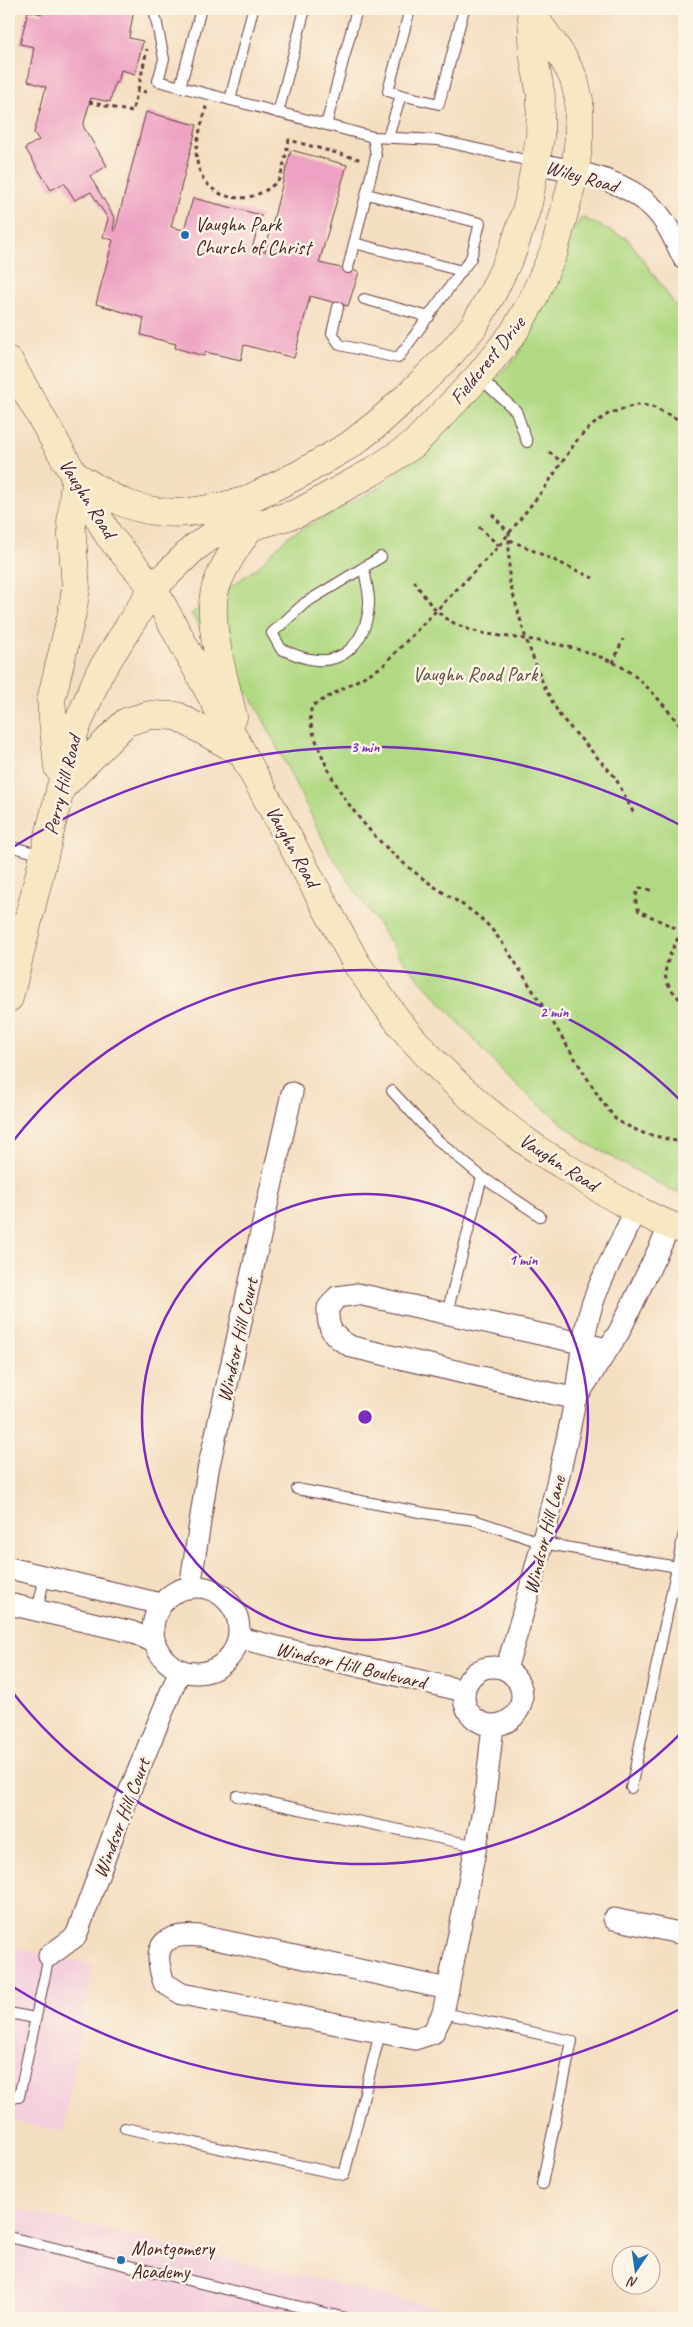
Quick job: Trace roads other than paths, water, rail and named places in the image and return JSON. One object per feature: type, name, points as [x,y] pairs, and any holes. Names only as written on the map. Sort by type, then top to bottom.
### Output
[{"type":"main road","name":"Fieldcrest Drive","points":[[239,526],[246,500],[300,474],[350,445],[412,392],[452,352],[474,326],[513,250],[528,204],[540,137],[541,96],[534,58],[530,12]]},
{"type":"main road","name":"Fieldcrest Drive","points":[[154,588],[194,548],[239,526],[298,513],[372,472],[414,444],[478,376],[514,332],[532,301],[554,251],[574,172],[579,137],[579,100],[574,79],[562,56],[530,12]]},
{"type":"main road","points":[[452,352],[478,376]]},
{"type":"main road","name":"Vaughn Road","points":[[9,361],[73,477],[109,536],[154,588],[356,963],[410,1036],[441,1069],[492,1115],[539,1152],[636,1209],[677,1228]]},
{"type":"main road","points":[[350,445],[372,472]]},
{"type":"main road","points":[[60,789],[52,700],[76,588],[71,522],[73,477],[126,504],[160,514],[186,514],[246,500]]},
{"type":"main road","points":[[239,526],[215,589],[214,625],[240,750]]},
{"type":"main road","name":"Perry Hill Road","points":[[9,998],[75,730],[99,674],[154,588]]},
{"type":"main road","points":[[60,789],[126,722],[150,715],[177,716],[240,750]]},
{"type":"street","name":"Wiley Road","points":[[535,162],[620,185],[639,196],[653,208],[664,222],[684,259]]},
{"type":"street","name":"Windsor Hill Court","points":[[190,1588],[208,1470],[292,1093]]},
{"type":"street","name":"Windsor Hill Lane","points":[[506,1669],[543,1543],[576,1399],[583,1342],[593,1305],[636,1209]]},
{"type":"street","name":"Windsor Hill Lane","points":[[576,1399],[619,1332],[677,1228]]},
{"type":"street","points":[[576,1399],[352,1347],[337,1339],[327,1322],[328,1308],[337,1298],[358,1294],[608,1349]]},
{"type":"street","points":[[9,1568],[161,1604]]},
{"type":"street","points":[[190,1588],[205,1588],[224,1597],[233,1609],[238,1623],[238,1638],[230,1658],[218,1668],[205,1673],[189,1674],[180,1670],[162,1658],[154,1642],[152,1630],[154,1617],[161,1604],[172,1594],[190,1588]]},
{"type":"street","points":[[9,1604],[132,1632],[154,1642]]},
{"type":"street","name":"Windsor Hill Boulevard","points":[[238,1638],[464,1691]]},
{"type":"street","points":[[496,1667],[506,1669],[518,1680],[522,1690],[523,1700],[519,1711],[513,1719],[504,1724],[493,1726],[483,1724],[474,1719],[467,1711],[464,1691],[469,1679],[476,1672],[485,1668],[496,1667]]},
{"type":"street","name":"Windsor Hill Court","points":[[49,1956],[76,1936],[126,1800],[180,1670]]},
{"type":"street","points":[[448,1989],[201,1936],[180,1935],[165,1942],[158,1952],[164,1983],[182,1994],[415,2039],[433,2033],[443,2013],[448,1989],[477,1846],[484,1805],[493,1726]]},
{"type":"street","points":[[614,1918],[684,1934]]},
{"type":"lane","points":[[154,9],[164,59],[158,82],[373,137],[438,140],[535,162]]},
{"type":"lane","points":[[180,87],[201,9]]},
{"type":"lane","points":[[230,100],[253,9]]},
{"type":"lane","points":[[278,113],[305,9]]},
{"type":"lane","points":[[326,125],[358,9]]},
{"type":"lane","points":[[410,9],[388,91],[439,104],[464,9]]},
{"type":"lane","points":[[388,137],[401,95]]},
{"type":"lane","points":[[348,268],[376,155],[373,137]]},
{"type":"lane","points":[[338,307],[332,333],[340,345],[398,358],[471,258],[480,223],[367,194]]},
{"type":"lane","points":[[354,243],[462,271]]},
{"type":"lane","points":[[364,299],[429,317]]},
{"type":"lane","points":[[478,376],[516,411],[528,442]]},
{"type":"lane","points":[[364,567],[369,605],[362,630],[354,647],[336,659],[310,659],[281,648],[272,633],[305,602],[364,567],[381,557]]},
{"type":"lane","points":[[9,846],[44,855]]},
{"type":"lane","points":[[392,1092],[433,1136],[482,1177],[540,1216]]},
{"type":"lane","points":[[447,1313],[482,1177]]},
{"type":"lane","points":[[297,1489],[430,1514],[474,1520],[543,1543],[677,1567]]},
{"type":"lane","points":[[632,1788],[684,1533]]},
{"type":"lane","points":[[37,1611],[45,1576]]},
{"type":"lane","points":[[236,1796],[477,1846]]},
{"type":"lane","points":[[9,2095],[18,2097],[49,1956]]},
{"type":"lane","points":[[9,2013],[35,2018]]},
{"type":"lane","points":[[443,2013],[572,2041],[542,2184]]},
{"type":"lane","points":[[124,2128],[344,2175],[380,2033]]},
{"type":"lane","points":[[9,2237],[346,2318]]},
{"type":"place","name":"Vaughn Park Church of Christ","points":[[185,235]]},
{"type":"place","name":"Montgomery Academy","points":[[121,2260]]},
{"type":"park label","name":"Vaughn Road Park","points":[[475,674]]}]
